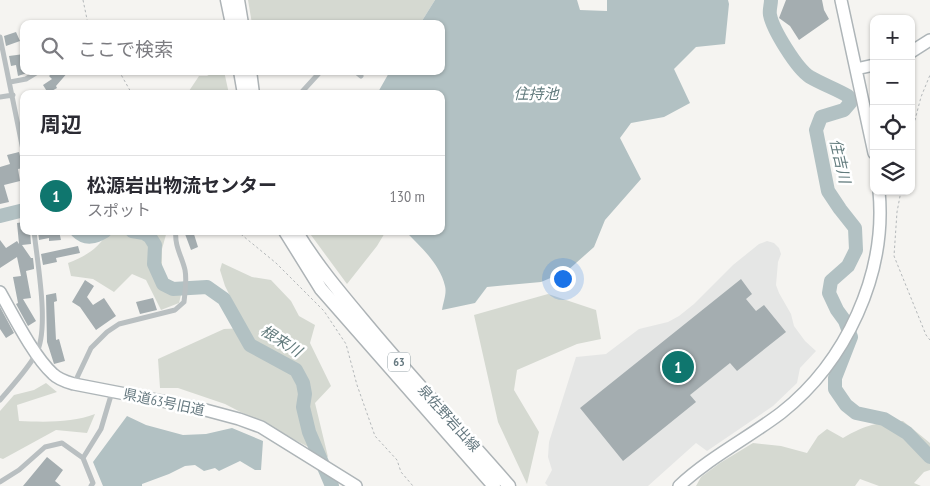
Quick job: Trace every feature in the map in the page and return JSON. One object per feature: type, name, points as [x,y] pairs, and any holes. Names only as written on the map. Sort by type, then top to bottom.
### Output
[{"type":"main road","points":[[228,0],[231,20]]},
{"type":"main road","points":[[238,0],[241,20]]},
{"type":"main road","points":[[241,75],[243,90]]},
{"type":"main road","points":[[251,75],[252,90]]},
{"type":"main road","name":"泉佐野岩出線","points":[[287,235],[321,289],[494,486]]},
{"type":"main road","name":"泉佐野岩出線","points":[[298,235],[311,256],[390,353],[509,486]]},
{"type":"street","points":[[841,0],[873,150]]},
{"type":"street","points":[[0,37],[20,134]]},
{"type":"street","points":[[915,49],[930,40]]},
{"type":"street","points":[[856,68],[870,66]]},
{"type":"street","points":[[10,82],[26,79],[32,75]]},
{"type":"street","points":[[304,90],[317,75]]},
{"type":"street","points":[[0,98],[13,95]]},
{"type":"street","points":[[679,486],[707,463],[789,406],[830,362],[846,336],[867,289],[875,259],[879,230],[879,195]]},
{"type":"street","points":[[0,400],[36,353],[42,331],[34,235]]},
{"type":"street","points":[[74,384],[91,348],[106,332],[119,324],[175,310],[184,302],[186,272],[175,239],[176,235]]},
{"type":"street","name":"県道63号旧道","points":[[0,292],[36,353],[54,376],[74,384],[198,408],[239,419],[261,427],[352,483]]},
{"type":"street","points":[[83,458],[101,429],[112,391]]},
{"type":"street","points":[[0,482],[19,470],[45,447],[62,443],[83,458],[94,483],[91,486]]},
{"type":"path","points":[[84,0],[87,20]]},
{"type":"path","points":[[121,75],[130,90]]},
{"type":"path","points":[[915,120],[921,97],[930,75]]},
{"type":"path","points":[[900,195],[894,256],[926,335],[930,340]]},
{"type":"path","points":[[242,235],[276,262],[324,311],[346,344],[357,385],[375,436],[398,460],[401,472],[413,486]]},
{"type":"shaded area","points":[[248,0],[435,0],[422,20],[251,20]]},
{"type":"shaded area","points":[[225,75],[228,90],[190,90],[199,76]]},
{"type":"shaded area","points":[[106,235],[166,235],[162,249],[162,273],[181,295],[179,303],[161,310],[146,280],[132,274],[114,292],[93,279],[71,276],[68,263],[80,258],[100,243]]},
{"type":"shaded area","points":[[311,235],[384,235],[377,246],[347,284]]},
{"type":"shaded area","points":[[767,241],[774,243],[779,248],[781,254],[778,262],[776,285],[779,293],[791,314],[794,326],[805,341],[816,351],[800,368],[797,383],[773,406],[707,451],[696,443],[648,486],[548,486],[545,483],[552,470],[548,457],[549,442],[576,357],[606,354],[639,329],[668,322],[679,316],[694,304],[733,265],[759,244]]},
{"type":"shaded area","points":[[222,263],[252,277],[271,280],[291,301],[299,316],[315,325],[310,343],[331,386],[315,403],[328,457],[225,404],[178,388],[160,388],[158,359],[224,329],[246,328],[225,286],[220,270]]},
{"type":"shaded area","points":[[548,294],[596,310],[601,339],[577,344],[517,370],[514,390],[539,432],[527,484],[498,422],[474,315]]},
{"type":"shaded area","points":[[46,383],[57,392],[17,405],[19,421],[48,422],[77,419],[95,414],[87,433],[56,430],[3,459],[0,458],[0,411],[14,395],[34,390]]},
{"type":"shaded area","points":[[903,421],[930,443],[930,470],[924,472],[914,483],[921,486],[879,486],[860,479],[855,486],[696,486],[701,477],[753,443],[781,446],[807,453],[818,436],[827,429],[843,438],[872,425]]},
{"type":"water","name":"住持池","points":[[435,0],[577,0],[580,10],[607,11],[607,0],[728,0],[729,4],[725,44],[696,47],[674,69],[690,103],[664,117],[631,123],[620,138],[641,179],[605,220],[594,247],[567,271],[541,282],[487,287],[475,303],[442,310],[446,292],[443,278],[429,256],[409,235],[445,235],[445,90],[379,90],[388,75],[445,75],[445,20],[422,20]]},
{"type":"water","points":[[127,416],[146,425],[183,435],[206,434],[232,428],[263,441],[261,470],[255,470],[240,461],[219,471],[215,468],[204,471],[195,465],[185,466],[142,484],[142,486],[103,486],[93,462]]},
{"type":"building","points":[[786,0],[822,0],[824,10],[829,19],[799,40],[790,26],[779,18]]},
{"type":"building","points":[[16,32],[20,41],[6,46],[4,36]]},
{"type":"building","points":[[20,55],[21,75],[18,76],[16,65],[11,66],[9,56]]},
{"type":"building","points":[[66,75],[56,86],[57,88],[46,90],[43,85],[52,79],[49,76]]},
{"type":"building","points":[[19,152],[20,169],[18,169],[20,181],[4,185],[9,202],[0,204],[0,167],[10,164],[7,155]]},
{"type":"building","points":[[17,223],[20,223],[20,235],[30,235],[31,244],[22,245],[31,258],[33,258],[34,267],[34,269],[26,271],[31,298],[23,299],[36,321],[28,326],[16,304],[18,303],[13,277],[21,276],[17,257],[0,268],[0,240],[6,248],[17,241],[19,244]]},
{"type":"building","points":[[38,235],[60,235],[61,240],[49,241],[49,238],[39,240]]},
{"type":"building","points":[[185,235],[194,235],[198,247],[191,250]]},
{"type":"building","points":[[78,246],[80,253],[56,258],[57,262],[43,265],[41,254]]},
{"type":"building","points":[[741,279],[752,294],[746,299],[756,311],[764,305],[786,332],[737,371],[730,363],[690,395],[696,402],[623,461],[580,408]]},
{"type":"building","points":[[85,280],[94,286],[87,297],[93,305],[104,298],[116,316],[96,330],[80,307],[72,302]]},
{"type":"building","points":[[56,293],[57,301],[54,302],[56,340],[59,339],[65,361],[54,364],[47,342],[46,295]]},
{"type":"building","points":[[153,298],[157,310],[140,314],[136,302]]},
{"type":"building","points":[[0,307],[14,333],[6,338],[0,329]]},
{"type":"building","points":[[47,457],[63,470],[55,481],[61,486],[23,486]]},
{"type":"waterway","name":"住吉川","points":[[771,0],[770,13],[772,22],[786,49],[799,66],[810,77],[848,96],[850,103],[844,110],[821,117],[816,130],[828,191],[855,228],[856,250],[848,266],[831,281],[829,293],[845,321],[851,337],[835,378],[835,389],[846,405],[856,413],[884,419],[907,433],[930,457]]},
{"type":"waterway","name":"根来川","points":[[0,216],[20,211]]},
{"type":"waterway","name":"根来川","points":[[82,235],[87,237],[98,235]]},
{"type":"waterway","name":"根来川","points":[[147,235],[155,245],[154,264],[163,284],[173,289],[207,287],[224,299],[250,345],[296,370],[303,383],[305,394],[303,407],[309,432],[332,486]]},
{"type":"place","name":"松源岩出物流センター","points":[[678,367]]}]
